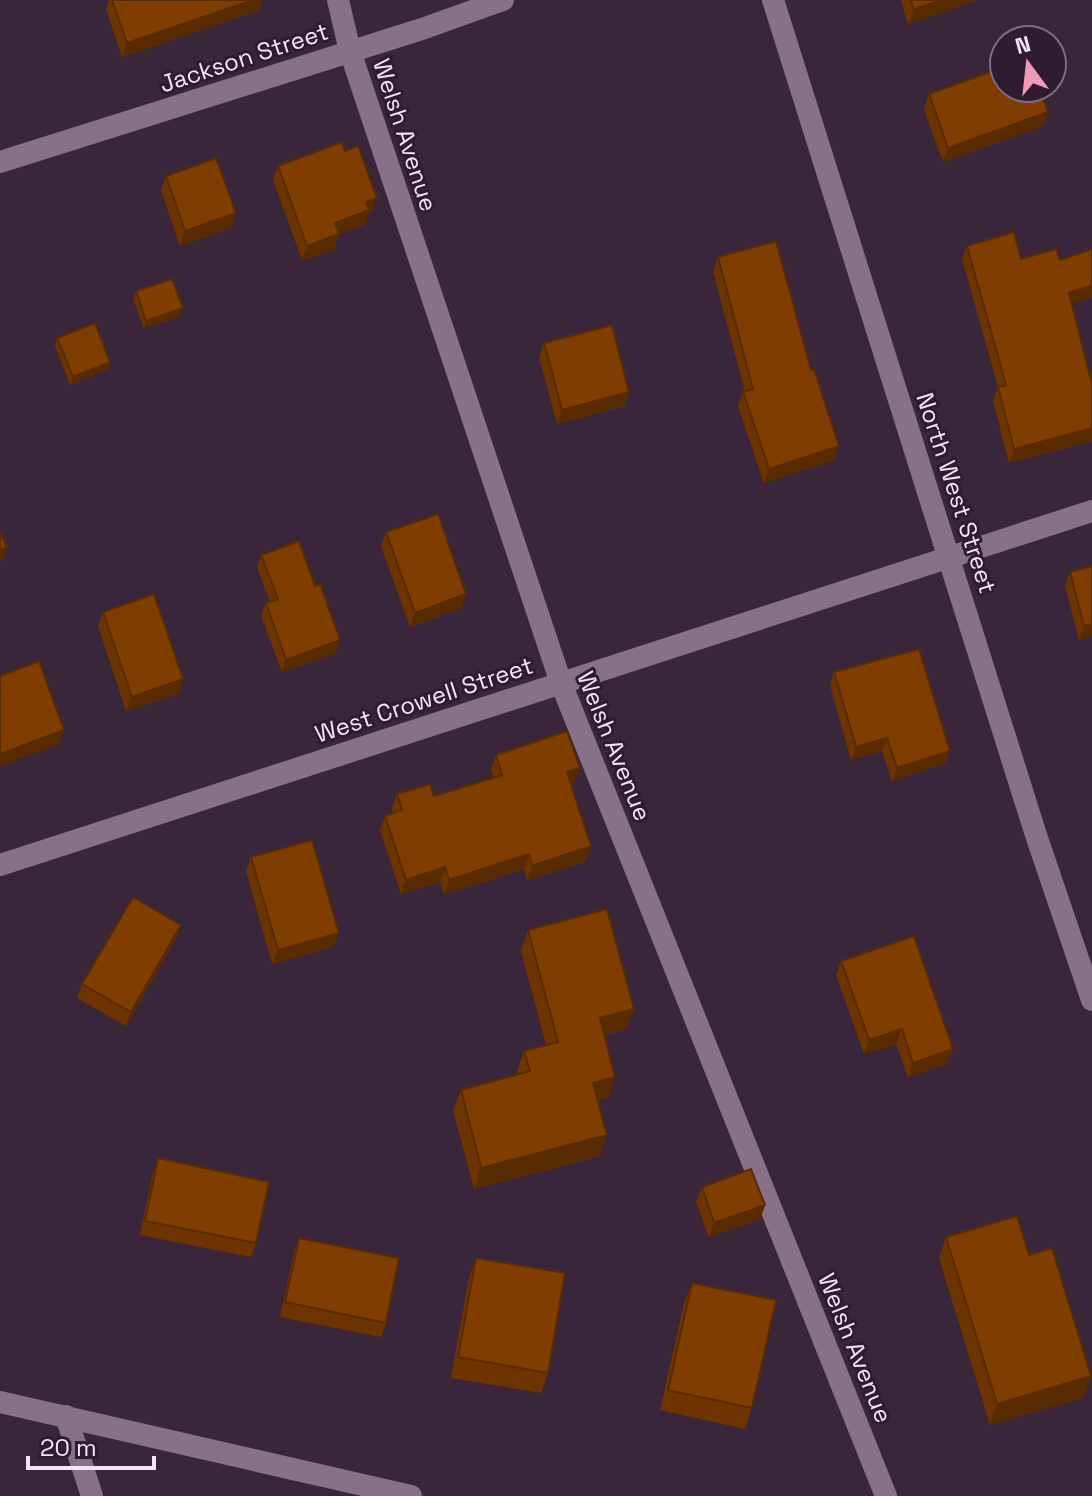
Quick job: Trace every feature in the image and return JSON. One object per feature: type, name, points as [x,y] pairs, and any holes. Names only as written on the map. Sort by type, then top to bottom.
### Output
[{"type":"street","name":"Welsh Avenue","points":[[338,0],[350,51],[561,683],[886,1496]]},
{"type":"street","name":"Jackson Street","points":[[0,162],[503,0]]},
{"type":"street","name":"North West Street","points":[[773,0],[1036,835],[1092,1000]]},
{"type":"street","name":"West Crowell Street","points":[[0,865],[1092,511]]},
{"type":"street","points":[[0,1402],[411,1496]]},
{"type":"street","points":[[66,1416],[92,1496]]},
{"type":"building","points":[[112,0],[253,0],[127,43]]},
{"type":"building","points":[[910,0],[941,0],[914,9]]},
{"type":"building","points":[[988,73],[988,104],[1045,104],[1048,112],[948,148],[929,94]]},
{"type":"building","points":[[342,142],[345,151],[358,146],[377,198],[366,202],[369,210],[335,223],[339,234],[307,246],[278,166]]},
{"type":"building","points":[[216,158],[236,213],[185,231],[166,176]]},
{"type":"building","points":[[1014,232],[1021,259],[1056,249],[1060,260],[1092,249],[1092,285],[1069,293],[1092,384],[1092,428],[1014,449],[998,387],[1006,385],[967,246]]},
{"type":"building","points":[[776,241],[811,370],[814,369],[839,446],[769,469],[743,392],[753,389],[718,257]]},
{"type":"building","points":[[172,279],[183,308],[146,321],[136,291]]},
{"type":"building","points":[[95,323],[110,362],[73,377],[57,338]]},
{"type":"building","points":[[612,325],[629,392],[562,410],[544,343]]},
{"type":"building","points":[[438,514],[466,594],[415,613],[386,532]]},
{"type":"building","points":[[0,532],[7,547],[0,550]]},
{"type":"building","points":[[299,541],[315,586],[320,584],[340,640],[286,660],[266,603],[278,599],[261,555]]},
{"type":"building","points":[[1092,566],[1092,624],[1084,626],[1070,572]]},
{"type":"building","points":[[154,594],[183,679],[132,697],[103,612]]},
{"type":"building","points":[[919,649],[950,751],[897,768],[887,738],[856,747],[834,672]]},
{"type":"building","points":[[39,661],[64,730],[0,754],[0,676]]},
{"type":"building","points":[[567,731],[580,768],[567,772],[591,846],[532,866],[529,854],[449,880],[445,867],[406,880],[385,816],[402,810],[397,794],[430,784],[434,796],[502,775],[496,755]]},
{"type":"building","points":[[312,840],[339,933],[278,950],[251,857]]},
{"type":"building","points":[[133,897],[181,925],[131,1012],[82,984]]},
{"type":"building","points":[[607,909],[634,1009],[600,1018],[615,1077],[593,1083],[607,1135],[481,1168],[461,1090],[530,1071],[524,1051],[558,1042],[528,930]]},
{"type":"building","points":[[914,936],[953,1049],[913,1063],[902,1029],[869,1040],[841,961]]},
{"type":"building","points":[[158,1158],[269,1182],[256,1243],[145,1221]]},
{"type":"building","points":[[751,1169],[765,1205],[714,1223],[702,1187]]},
{"type":"building","points":[[1017,1216],[1029,1255],[1052,1248],[1091,1376],[997,1404],[946,1237]]},
{"type":"building","points":[[299,1238],[399,1258],[386,1323],[285,1302]]},
{"type":"building","points":[[476,1258],[565,1273],[548,1373],[458,1357]]},
{"type":"building","points":[[692,1283],[776,1300],[752,1408],[668,1390]]}]
